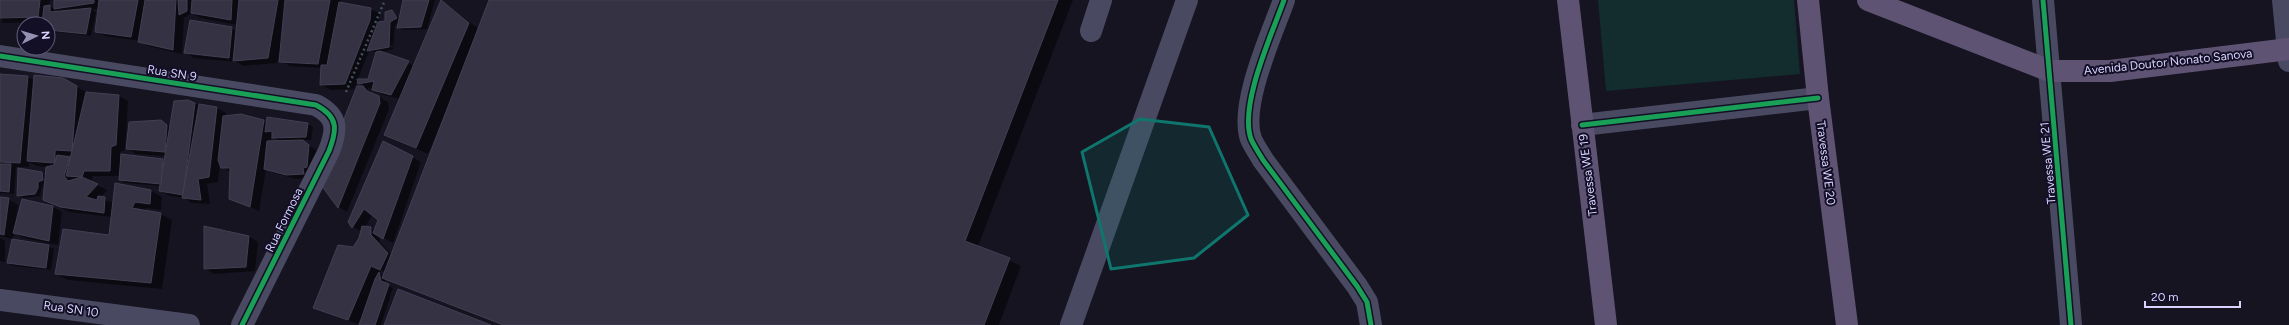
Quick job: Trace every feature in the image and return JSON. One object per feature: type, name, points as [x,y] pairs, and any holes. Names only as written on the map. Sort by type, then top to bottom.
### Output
[{"type":"main road","name":"Travessa WE 19","points":[[1568,0],[1606,325]]},
{"type":"main road","name":"Travessa WE 20","points":[[1808,0],[1818,98],[1847,325]]},
{"type":"main road","name":"Avenida Doutor Nonato Sanova","points":[[1868,0],[2050,71],[2110,71],[2289,53]]},
{"type":"street","points":[[1091,31],[1101,0]]},
{"type":"street","points":[[1071,325],[1187,0]]},
{"type":"street","points":[[1284,0],[1251,96],[1247,116],[1251,138],[1263,160],[1357,286],[1367,302],[1371,325]]},
{"type":"street","name":"Travessa WE 21","points":[[2043,0],[2071,325]]},
{"type":"street","points":[[2283,0],[2289,53]]},
{"type":"street","name":"Rua SN 9","points":[[0,56],[316,105],[327,111],[334,121]]},
{"type":"street","points":[[1582,125],[1818,98]]},
{"type":"street","name":"Rua Formosa","points":[[242,325],[329,151],[334,136],[334,121]]},
{"type":"street","name":"Rua SN 10","points":[[0,300],[189,325]]},
{"type":"path","points":[[334,121],[385,0]]},
{"type":"highlighted area","points":[[1140,119],[1209,127],[1248,215],[1194,258],[1111,269],[1082,152]]},
{"type":"green space","points":[[1598,0],[1794,0],[1800,74],[1606,91]]},
{"type":"building","points":[[0,0],[40,0],[38,16],[0,18]]},
{"type":"building","points":[[54,0],[94,0],[94,3],[54,9]]},
{"type":"building","points":[[99,0],[138,0],[131,37],[95,32]]},
{"type":"building","points":[[145,0],[176,0],[173,50],[138,42]]},
{"type":"building","points":[[178,0],[187,0],[187,11],[179,15]]},
{"type":"building","points":[[192,0],[232,0],[231,20],[191,13]]},
{"type":"building","points":[[239,0],[278,0],[268,58],[233,61]]},
{"type":"building","points":[[285,0],[330,0],[318,64],[279,62]]},
{"type":"building","points":[[403,0],[429,0],[421,27],[397,28]]},
{"type":"building","points":[[441,0],[469,23],[416,148],[384,135]]},
{"type":"building","points":[[489,0],[1058,0],[965,241],[1010,258],[984,325],[503,325],[382,278]]},
{"type":"building","points":[[339,2],[371,8],[370,20],[345,84],[320,85],[321,65],[327,65]]},
{"type":"building","points":[[50,5],[50,12],[91,8],[86,34],[56,31],[56,16],[43,16],[44,6]]},
{"type":"building","points":[[392,10],[397,18],[390,22],[389,47],[367,51],[378,22],[385,21],[385,12]]},
{"type":"building","points":[[190,20],[232,27],[229,58],[184,53]]},
{"type":"building","points":[[380,51],[409,61],[391,95],[372,90],[374,81],[358,84],[357,79],[368,79],[376,52]]},
{"type":"building","points":[[0,74],[28,76],[20,163],[0,162]]},
{"type":"building","points":[[34,75],[63,78],[77,86],[72,151],[55,150],[55,163],[27,161]]},
{"type":"building","points":[[357,86],[363,86],[367,91],[379,96],[380,103],[338,208],[321,185]]},
{"type":"building","points":[[86,92],[119,95],[116,145],[111,147],[110,171],[84,171],[82,177],[66,176]]},
{"type":"building","points":[[188,100],[195,103],[183,195],[159,191],[174,101]]},
{"type":"building","points":[[199,104],[217,107],[209,177],[198,179],[201,200],[182,198]]},
{"type":"building","points":[[241,114],[264,120],[250,207],[229,199],[230,168],[221,168],[218,160],[223,116]]},
{"type":"building","points":[[267,117],[308,123],[306,137],[272,138],[272,131],[265,132]]},
{"type":"building","points":[[161,120],[167,125],[165,152],[126,149],[129,122]]},
{"type":"building","points":[[303,140],[309,145],[307,167],[303,168],[304,174],[286,175],[264,169],[267,141]]},
{"type":"building","points":[[383,141],[413,156],[383,239],[373,233],[378,220],[364,209],[352,228],[348,222]]},
{"type":"building","points":[[121,154],[163,159],[161,184],[119,180]]},
{"type":"building","points":[[57,155],[70,157],[64,176],[68,181],[82,177],[98,184],[86,197],[97,200],[98,196],[105,197],[104,213],[60,207],[43,200],[46,167],[54,165]]},
{"type":"building","points":[[0,164],[11,164],[9,192],[0,191]]},
{"type":"building","points":[[18,168],[42,172],[43,180],[38,182],[38,188],[35,194],[17,196]]},
{"type":"building","points":[[115,183],[151,190],[150,204],[135,202],[132,208],[161,213],[151,283],[55,274],[63,229],[109,235]]},
{"type":"building","points":[[0,197],[9,198],[4,235],[0,234]]},
{"type":"building","points":[[22,199],[53,206],[49,241],[13,233]]},
{"type":"building","points":[[204,226],[249,236],[246,267],[204,269]]},
{"type":"building","points":[[362,226],[371,227],[371,235],[388,253],[380,270],[371,266],[348,320],[313,308],[338,245],[353,247],[359,238]]},
{"type":"building","points":[[12,239],[49,245],[46,268],[7,263]]},
{"type":"building","points":[[379,272],[381,281],[389,284],[375,325],[359,325],[375,279]]},
{"type":"building","points":[[398,289],[491,325],[384,325]]},
{"type":"cycle path","points":[[1284,0],[1258,70],[1253,89],[1249,108],[1248,125],[1251,139],[1263,160],[1357,286],[1367,302],[1371,325]]},
{"type":"cycle path","points":[[2043,0],[2071,325]]},
{"type":"cycle path","points":[[0,56],[316,105],[329,114],[334,125],[334,137],[329,151],[242,325]]},
{"type":"cycle path","points":[[1582,125],[1818,98]]}]
